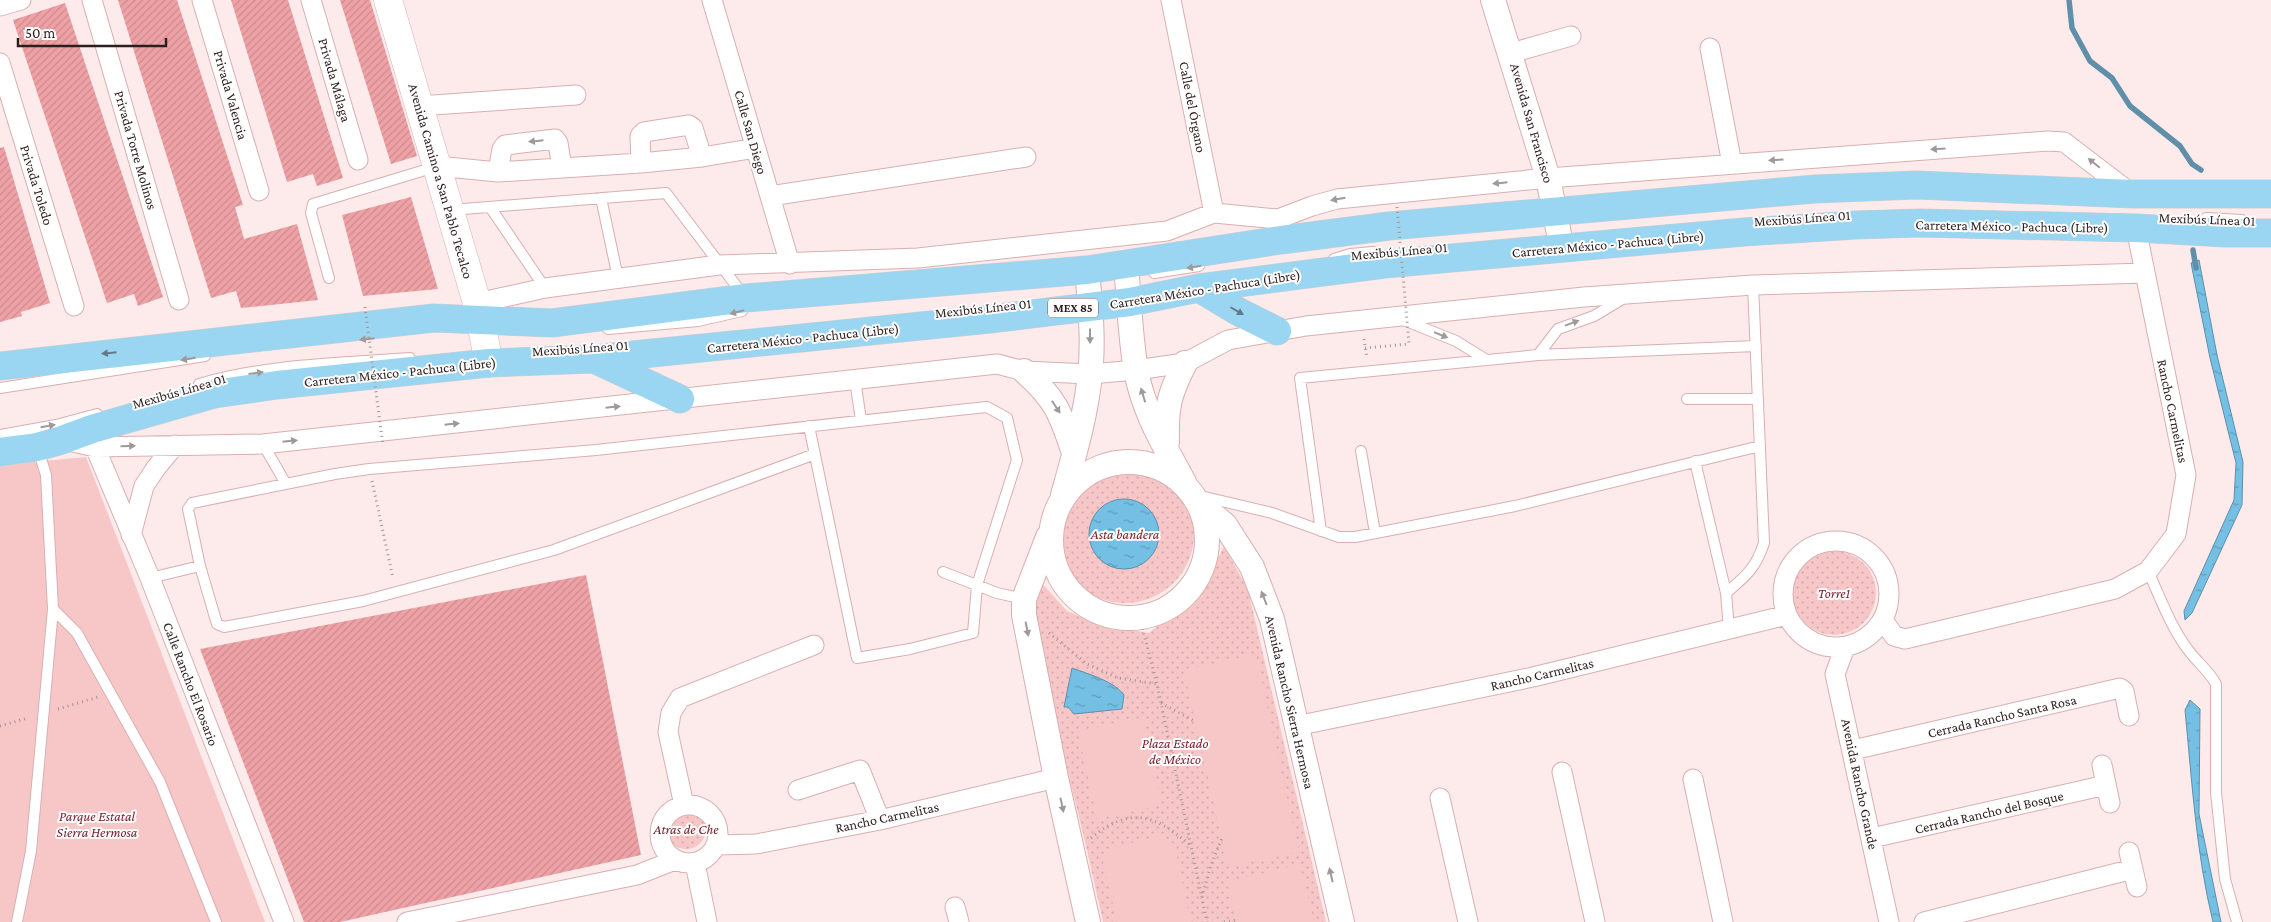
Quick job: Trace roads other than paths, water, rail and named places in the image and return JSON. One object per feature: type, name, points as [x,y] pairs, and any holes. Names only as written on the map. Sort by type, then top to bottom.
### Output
[{"type":"main road","name":"Avenida Camino a San Pablo Tecalco","points":[[388,0],[450,210],[483,334]]},
{"type":"main road","name":"Carretera México - Pachuca (Libre)","points":[[0,366],[434,318],[483,334],[582,354],[952,323],[1089,288],[1128,282],[1385,264],[1562,231],[1814,189],[1917,185],[2132,194],[2271,194]]},
{"type":"main road","name":"Carretera México - Pachuca (Libre)","points":[[0,452],[50,443],[214,394],[277,384],[483,334],[552,323],[746,298],[921,271],[1089,288],[1128,282],[1280,229],[1389,226],[1562,231],[1744,232],[1920,223],[2225,233],[2263,226]]},
{"type":"main road","points":[[1203,276],[1239,312],[1277,332]]},
{"type":"main road","points":[[582,354],[680,399]]},
{"type":"main road","points":[[0,359],[36,362]]},
{"type":"street","name":"Privada Torre Molinos","points":[[92,0],[179,300]]},
{"type":"street","name":"Privada Valencia","points":[[202,0],[259,191]]},
{"type":"street","name":"Privada Málaga","points":[[311,0],[358,160]]},
{"type":"street","name":"Calle San Diego","points":[[712,0],[790,264]]},
{"type":"street","name":"Calle del Órgano","points":[[1171,0],[1214,213]]},
{"type":"street","name":"Avenida San Francisco","points":[[1493,0],[1511,52],[1562,231]]},
{"type":"street","points":[[1511,52],[1571,36]]},
{"type":"street","points":[[1710,48],[1732,164]]},
{"type":"street","name":"Privada Toledo","points":[[0,64],[74,306]]},
{"type":"street","points":[[419,106],[576,95]]},
{"type":"street","points":[[641,164],[640,136],[644,132],[689,125],[693,128],[702,157]]},
{"type":"street","points":[[498,172],[502,149],[506,145],[555,139],[558,143],[562,168]]},
{"type":"street","points":[[483,334],[545,288],[719,265],[790,264],[921,271],[1083,241],[1167,231],[1214,213],[1280,229],[1312,206],[1338,199],[1548,178],[2048,141],[2064,142],[2132,194]]},
{"type":"street","points":[[437,166],[498,172],[641,164],[756,148]]},
{"type":"street","points":[[770,196],[1026,157]]},
{"type":"street","name":"Rancho Carmelitas","points":[[1883,620],[1894,636],[1905,639],[2115,589],[2148,571],[2176,534],[2186,474],[2145,273],[2145,229]]},
{"type":"street","points":[[1127,235],[1128,282]]},
{"type":"street","points":[[1083,241],[1089,288],[1090,374],[1074,454],[1063,495],[1055,510],[1050,533],[1024,607],[1056,778],[1088,922]]},
{"type":"street","points":[[50,443],[95,447],[263,444],[997,364],[1024,372],[1090,374],[1136,370],[1185,363],[1228,340],[1277,332],[1361,320],[1631,294],[1753,285],[2145,273]]},
{"type":"street","name":"Avenida Rancho Sierra Hermosa","points":[[1128,282],[1136,370],[1144,400],[1167,451],[1192,494],[1225,525],[1252,567],[1272,619],[1342,922]]},
{"type":"street","points":[[1167,451],[1166,412],[1172,389],[1185,363]]},
{"type":"street","points":[[1024,372],[1044,389],[1062,416],[1074,454]]},
{"type":"street","points":[[131,535],[144,486],[156,468],[176,445]]},
{"type":"street","name":"Calle Rancho El Rosario","points":[[95,447],[150,578],[284,922]]},
{"type":"street","points":[[1050,533],[1052,561],[1064,586],[1085,606],[1111,618],[1140,619],[1168,609],[1191,589],[1205,562],[1208,532],[1192,494],[1157,466],[1122,461],[1089,471],[1063,495]]},
{"type":"street","points":[[1827,541],[1851,543],[1872,554],[1886,574],[1890,597],[1883,620],[1867,638],[1845,647],[1822,646],[1801,634],[1787,615],[1783,591],[1789,568],[1805,550],[1827,541]]},
{"type":"street","name":"Rancho Carmelitas","points":[[1296,726],[1533,677],[1787,615]]},
{"type":"street","points":[[684,805],[668,732],[671,713],[680,698],[814,645]]},
{"type":"street","name":"Avenida Rancho Grande","points":[[1845,647],[1835,674],[1889,922]]},
{"type":"street","name":"Cerrada Rancho Santa Rosa","points":[[1853,750],[2122,688],[2130,716]]},
{"type":"street","name":"Cerrada Rancho del Bosque","points":[[1872,838],[2108,794],[2102,765]]},
{"type":"street","points":[[798,790],[860,770],[880,820]]},
{"type":"street","points":[[1562,772],[1595,922]]},
{"type":"street","name":"Rancho Carmelitas","points":[[717,845],[756,844],[880,820],[1056,778]]},
{"type":"street","points":[[1693,779],[1723,922]]},
{"type":"street","points":[[1440,798],[1468,922]]},
{"type":"street","points":[[684,805],[697,806],[708,811],[716,821],[719,833],[717,845],[708,857],[694,863],[684,863],[675,860],[664,850],[660,836],[662,822],[671,810],[684,805]]},
{"type":"street","points":[[407,922],[637,875],[675,860]]},
{"type":"street","points":[[694,863],[707,922]]},
{"type":"street","points":[[1924,922],[2133,869]]},
{"type":"lane","points":[[329,278],[311,213],[313,204],[437,166]]},
{"type":"lane","points":[[450,210],[666,193],[746,298]]},
{"type":"lane","name":"Mexibús Línea 01","points":[[1889,197],[2210,203],[2271,201]]},
{"type":"lane","points":[[601,198],[618,278]]},
{"type":"lane","points":[[490,207],[545,288]]},
{"type":"lane","name":"Mexibús Línea 01","points":[[2197,218],[2263,226]]},
{"type":"lane","name":"Mexibús Línea 01","points":[[1598,234],[1778,219]]},
{"type":"lane","name":"Mexibús Línea 01","points":[[1321,246],[1369,236],[1562,231]]},
{"type":"lane","name":"Mexibús Línea 01","points":[[1128,282],[1309,267],[1350,254],[1388,251]]},
{"type":"lane","points":[[1726,593],[1750,572],[1759,559],[1764,543],[1753,285]]},
{"type":"lane","points":[[1538,355],[1558,328],[1594,316],[1631,294]]},
{"type":"lane","name":"Mexibús Línea 01","points":[[1036,303],[1063,299]]},
{"type":"lane","name":"Mexibús Línea 01","points":[[602,330],[698,321],[767,305],[841,301]]},
{"type":"lane","points":[[1396,317],[1456,341],[1485,359]]},
{"type":"lane","points":[[460,355],[483,334]]},
{"type":"lane","points":[[1321,531],[1300,378],[1538,355],[1756,346]]},
{"type":"lane","name":"Mexibús Línea 01","points":[[0,388],[219,354]]},
{"type":"lane","name":"Mexibús Línea 01","points":[[188,388],[224,377],[321,364],[416,357]]},
{"type":"lane","points":[[856,380],[861,420]]},
{"type":"lane","points":[[1687,399],[1758,399]]},
{"type":"lane","points":[[809,426],[815,454],[857,658],[910,649],[973,633],[977,585],[1017,460],[1007,418],[987,407],[861,420],[596,450],[370,469],[192,503],[188,509],[200,566],[217,624],[224,627],[396,592],[554,550],[815,454]]},
{"type":"lane","points":[[0,435],[56,425],[104,412]]},
{"type":"lane","points":[[17,922],[31,851],[53,609],[46,475],[50,443]]},
{"type":"lane","points":[[263,444],[286,484]]},
{"type":"lane","points":[[1192,494],[1272,514],[1339,537],[1375,533],[1516,506],[1760,446]]},
{"type":"lane","points":[[1361,452],[1375,533]]},
{"type":"lane","points":[[1695,461],[1726,593],[1729,629]]},
{"type":"lane","points":[[150,578],[200,566]]},
{"type":"lane","points":[[2148,571],[2175,628],[2189,652],[2210,672],[2216,684],[2216,792],[2225,879],[2237,922]]},
{"type":"lane","points":[[943,572],[977,585],[1024,607]]},
{"type":"lane","points":[[53,609],[77,633],[160,782],[216,922]]},
{"type":"water","points":[[2199,260],[2217,355],[2243,462],[2242,505],[2192,613],[2185,620],[2184,611],[2234,500],[2236,463],[2210,358],[2191,263]]},
{"type":"water","points":[[1124,499],[1143,505],[1153,515],[1159,534],[1153,553],[1143,563],[1124,569],[1105,563],[1095,553],[1089,534],[1095,515],[1105,505]]},
{"type":"water","points":[[1072,668],[1100,678],[1120,690],[1124,695],[1122,709],[1074,714],[1068,707],[1064,707]]},
{"type":"water","points":[[2190,700],[2200,709],[2199,814],[2221,922],[2213,922],[2202,870],[2185,710]]},
{"type":"waterway","points":[[2069,0],[2072,28],[2090,61],[2112,78],[2130,106],[2180,146],[2192,164],[2201,170]]},
{"type":"waterway","points":[[2193,250],[2196,268]]},
{"type":"park label","name":"Asta bandera","points":[[1125,534]]},
{"type":"park label","name":"Torre1","points":[[1834,593]]},
{"type":"park label","name":"Plaza Estado de México","points":[[1175,752]]},
{"type":"park label","name":"Parque Estatal Sierra Hermosa","points":[[97,824]]},
{"type":"park label","name":"Atras de Che","points":[[686,829]]}]
